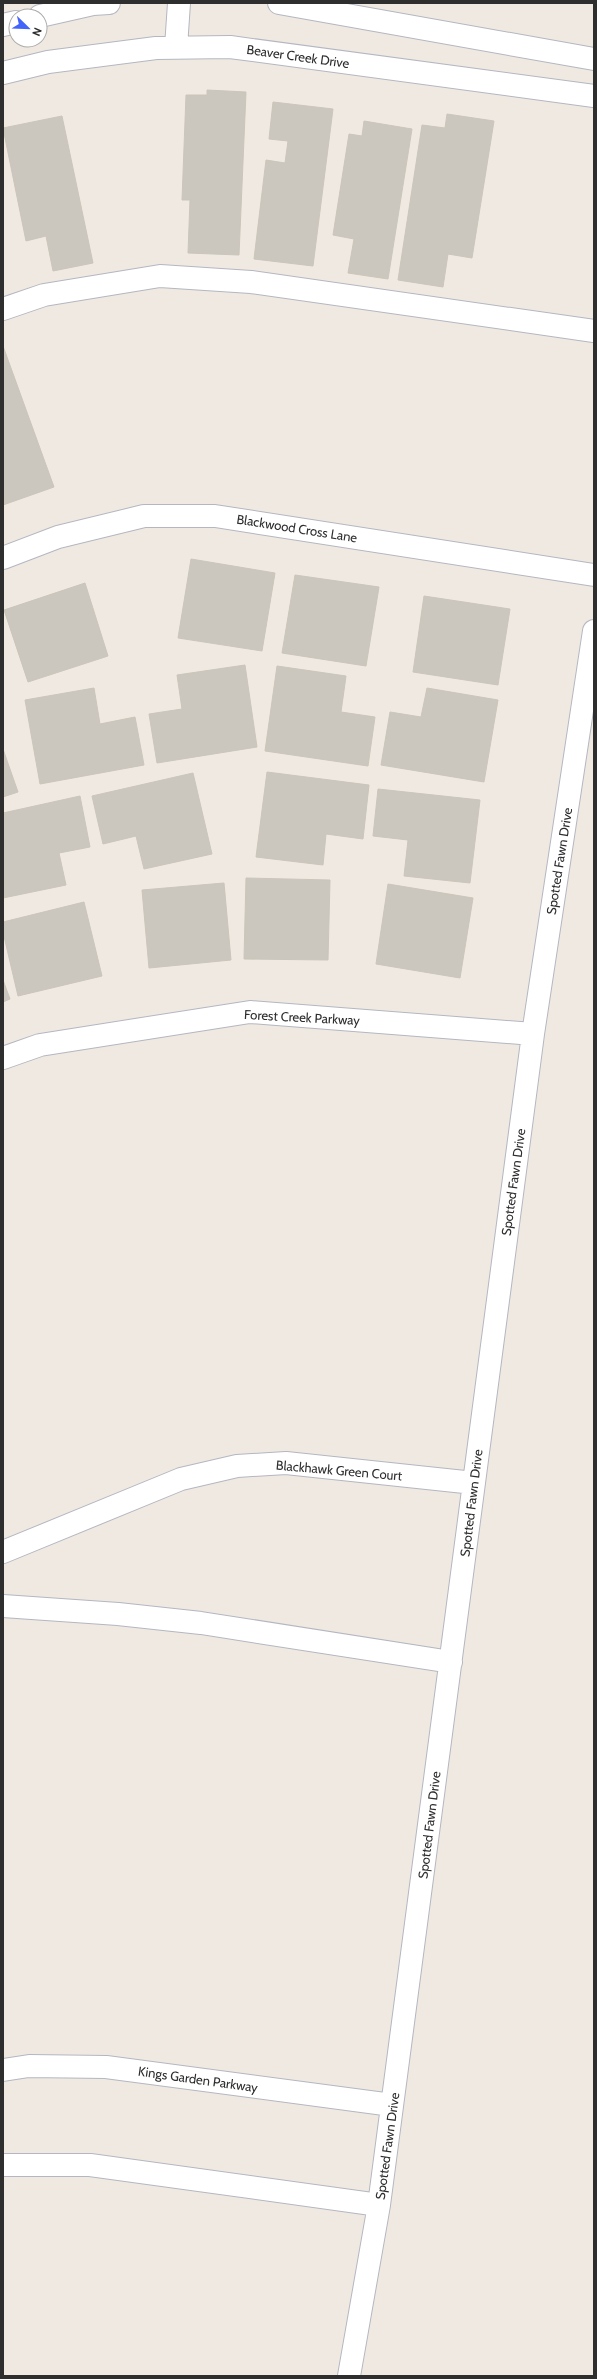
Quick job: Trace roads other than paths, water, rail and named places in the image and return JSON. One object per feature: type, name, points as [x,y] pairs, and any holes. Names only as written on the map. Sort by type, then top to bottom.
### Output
[{"type":"street","points":[[48,14],[93,4],[109,3]]},
{"type":"street","points":[[176,48],[179,3]]},
{"type":"street","points":[[279,3],[594,59]]},
{"type":"street","name":"Beaver Creek Drive","points":[[3,73],[48,62],[156,48],[230,47],[594,96]]},
{"type":"street","points":[[3,309],[44,295],[160,276],[251,282],[594,331]]},
{"type":"street","name":"Blackwood Cross Lane","points":[[3,558],[58,537],[144,516],[215,516],[594,575]]},
{"type":"street","name":"Spotted Fawn Drive","points":[[349,2376],[379,2205],[533,1034],[594,631]]},
{"type":"street","name":"Forest Creek Parkway","points":[[3,1058],[40,1045],[250,1012],[533,1034]]},
{"type":"street","name":"Blackhawk Green Court","points":[[3,1552],[181,1479],[237,1466],[286,1463],[474,1483]]},
{"type":"street","points":[[3,1606],[118,1614],[201,1623],[451,1662]]},
{"type":"street","name":"Kings Garden Parkway","points":[[3,2070],[29,2066],[106,2067],[392,2105]]},
{"type":"street","points":[[3,2165],[90,2165],[379,2205]]}]
